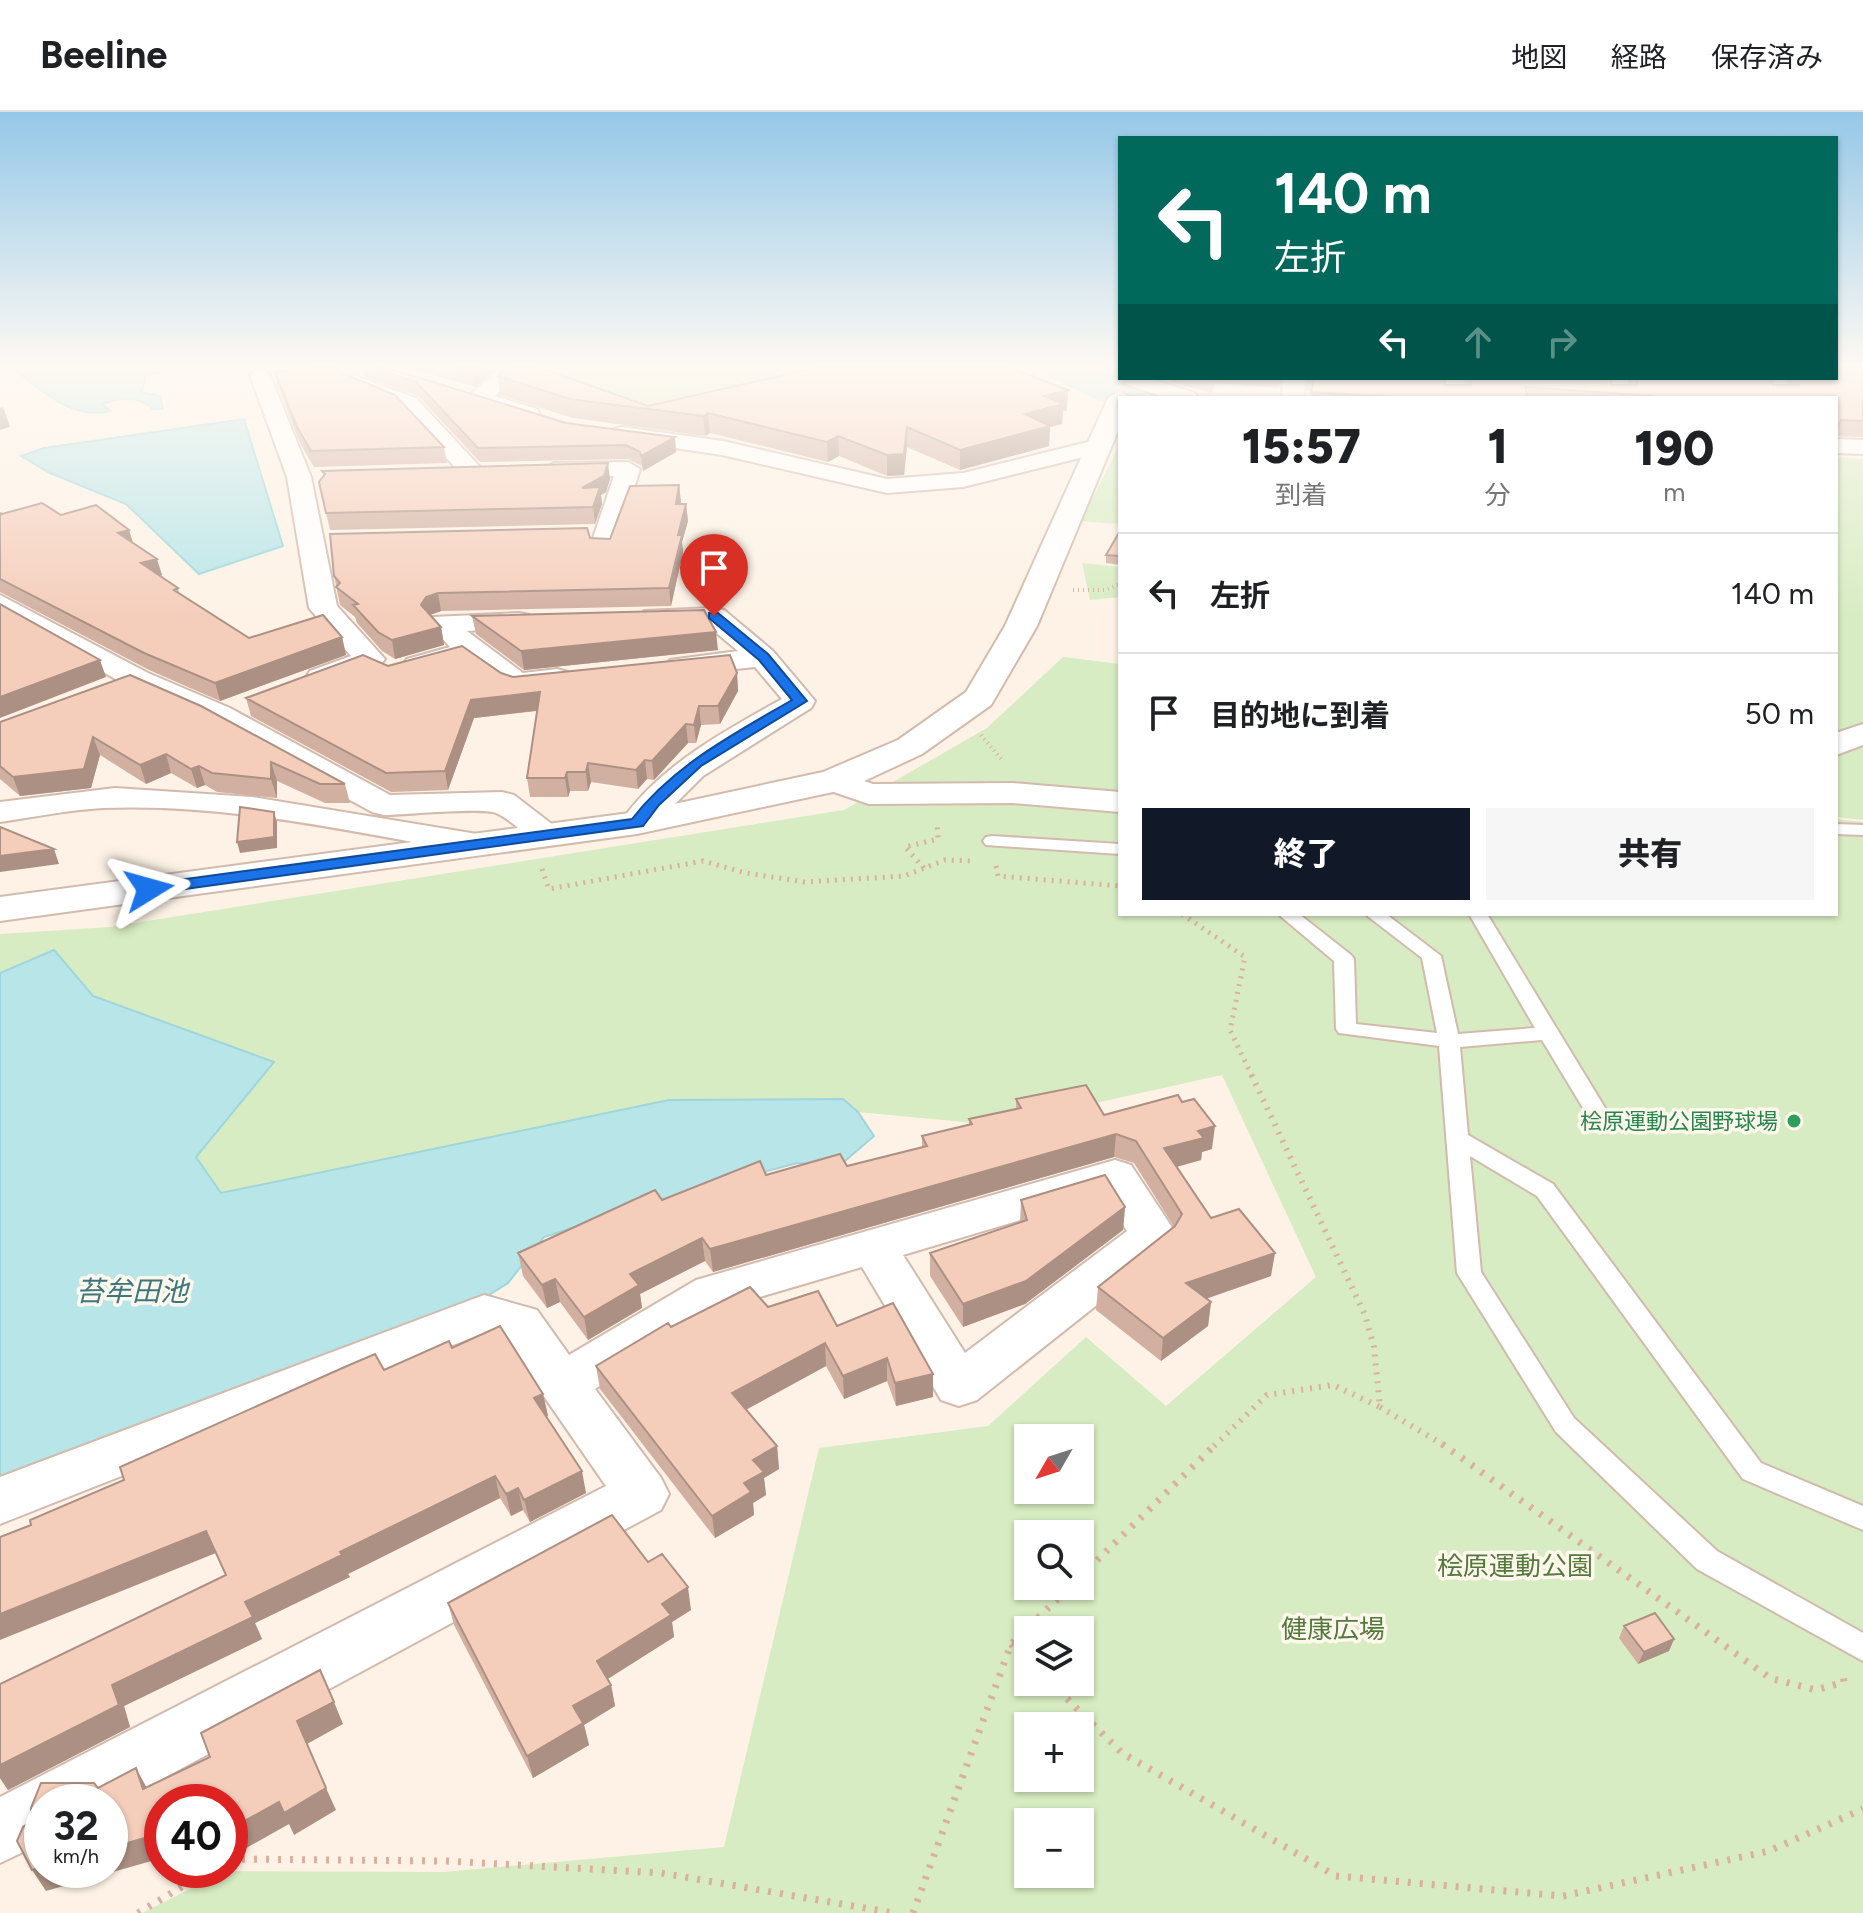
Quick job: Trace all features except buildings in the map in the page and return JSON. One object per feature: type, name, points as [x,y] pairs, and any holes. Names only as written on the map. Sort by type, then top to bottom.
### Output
[{"type":"street","points":[[289,452],[299,477],[323,608],[370,659],[391,672],[470,650]]},
{"type":"street","points":[[453,452],[472,472]]},
{"type":"street","points":[[739,452],[887,486],[963,480],[1076,452]]},
{"type":"street","points":[[0,909],[637,823],[834,781],[910,747],[979,698],[1021,626],[1094,452]]},
{"type":"street","points":[[535,471],[628,469],[606,540],[576,534]]},
{"type":"street","points":[[441,473],[504,472]]},
{"type":"street","points":[[299,477],[331,476]]},
{"type":"street","points":[[311,541],[342,540]]},
{"type":"street","points":[[0,603],[137,679],[233,710],[384,805],[502,802],[541,836]]},
{"type":"street","points":[[634,618],[714,616],[763,657],[800,701],[696,763],[654,802],[637,823]]},
{"type":"street","points":[[554,620],[442,623],[470,650],[517,683],[579,676]]},
{"type":"street","points":[[656,668],[763,657]]},
{"type":"street","points":[[301,684],[370,659]]},
{"type":"street","points":[[96,696],[137,679]]},
{"type":"street","points":[[1838,744],[1863,733]]},
{"type":"street","points":[[834,781],[869,794],[1013,793],[1118,802]]},
{"type":"street","points":[[0,812],[112,798],[222,805],[326,817],[477,844]]},
{"type":"street","points":[[562,1384],[713,1293],[873,1246],[1115,1176],[1154,1235],[959,1386],[873,1246]]},
{"type":"street","points":[[0,1501],[484,1313],[520,1323],[642,1494],[90,1784]]},
{"type":"street","points":[[0,1831],[24,1818]]},
{"type":"lane","points":[[1838,829],[1863,830]]},
{"type":"lane","points":[[992,841],[1118,849]]},
{"type":"lane","points":[[1290,916],[1344,959],[1346,1029],[1449,1041],[1548,1033]]},
{"type":"lane","points":[[1377,916],[1431,956],[1449,1041],[1469,1273],[1565,1425],[1707,1560],[1863,1648]]},
{"type":"lane","points":[[1479,916],[1605,1126]]},
{"type":"lane","points":[[1457,1138],[1545,1190],[1752,1471],[1863,1528]]},
{"type":"lane","points":[[1752,1471],[1863,1518]]},
{"type":"path","points":[[1064,590],[1106,590],[1118,585]]},
{"type":"path","points":[[924,868],[905,847],[938,839],[937,809]]},
{"type":"path","points":[[541,836],[549,889],[703,861],[746,873],[805,882],[904,876],[945,860],[994,861]]},
{"type":"path","points":[[992,841],[998,876],[1118,886]]},
{"type":"path","points":[[1185,916],[1245,957],[1230,1030],[1365,1315],[1374,1347],[1380,1407]]},
{"type":"path","points":[[1094,1563],[1267,1395],[1333,1385],[1380,1407],[1435,1439],[1770,1678],[1816,1690],[1844,1682],[1837,1633]]},
{"type":"path","points":[[913,1913],[1011,1644],[1057,1600]]},
{"type":"path","points":[[1011,1644],[1014,1647]]},
{"type":"path","points":[[1064,1696],[1122,1753],[1336,1876],[1563,1896],[1769,1851],[1863,1809]]},
{"type":"path","points":[[248,1859],[446,1861],[661,1873],[894,1913]]},
{"type":"path","points":[[138,1913],[180,1888]]},
{"type":"green space","points":[[1116,452],[1118,452],[1118,524],[1081,521]]},
{"type":"green space","points":[[1838,457],[1863,459],[1863,820],[1838,817]]},
{"type":"green space","points":[[1082,563],[1118,567],[1118,597],[1090,600]]},
{"type":"green space","name":"桧原運動公園","points":[[1063,657],[1118,664],[1118,916],[1838,916],[1838,819],[1863,822],[1863,1913],[142,1913],[192,1888],[248,1888],[248,1871],[444,1872],[724,1847],[819,1448],[988,1426],[1086,1337],[1166,1406],[1316,1277],[1222,1075],[996,1125],[858,1112],[843,1099],[669,1100],[221,1193],[196,1157],[274,1062],[93,996],[54,950],[0,973],[0,934],[110,927],[844,810],[987,728]]},
{"type":"water","points":[[32,452],[254,452],[283,546],[199,574],[126,504],[50,473],[21,456]]},
{"type":"water","name":"苔牟田池","points":[[54,950],[93,996],[274,1062],[196,1157],[221,1193],[669,1100],[843,1099],[858,1112],[874,1136],[838,1167],[797,1163],[646,1204],[544,1237],[508,1283],[476,1303],[0,1484],[0,973]]},
{"type":"place","name":"桧原運動公園野球場","points":[[1794,1121]]},
{"type":"route","points":[[149,889],[637,823],[654,802],[696,763],[800,701],[763,657],[714,616]]},
{"type":"park label","name":"健康広場","points":[[1333,1629]]}]
